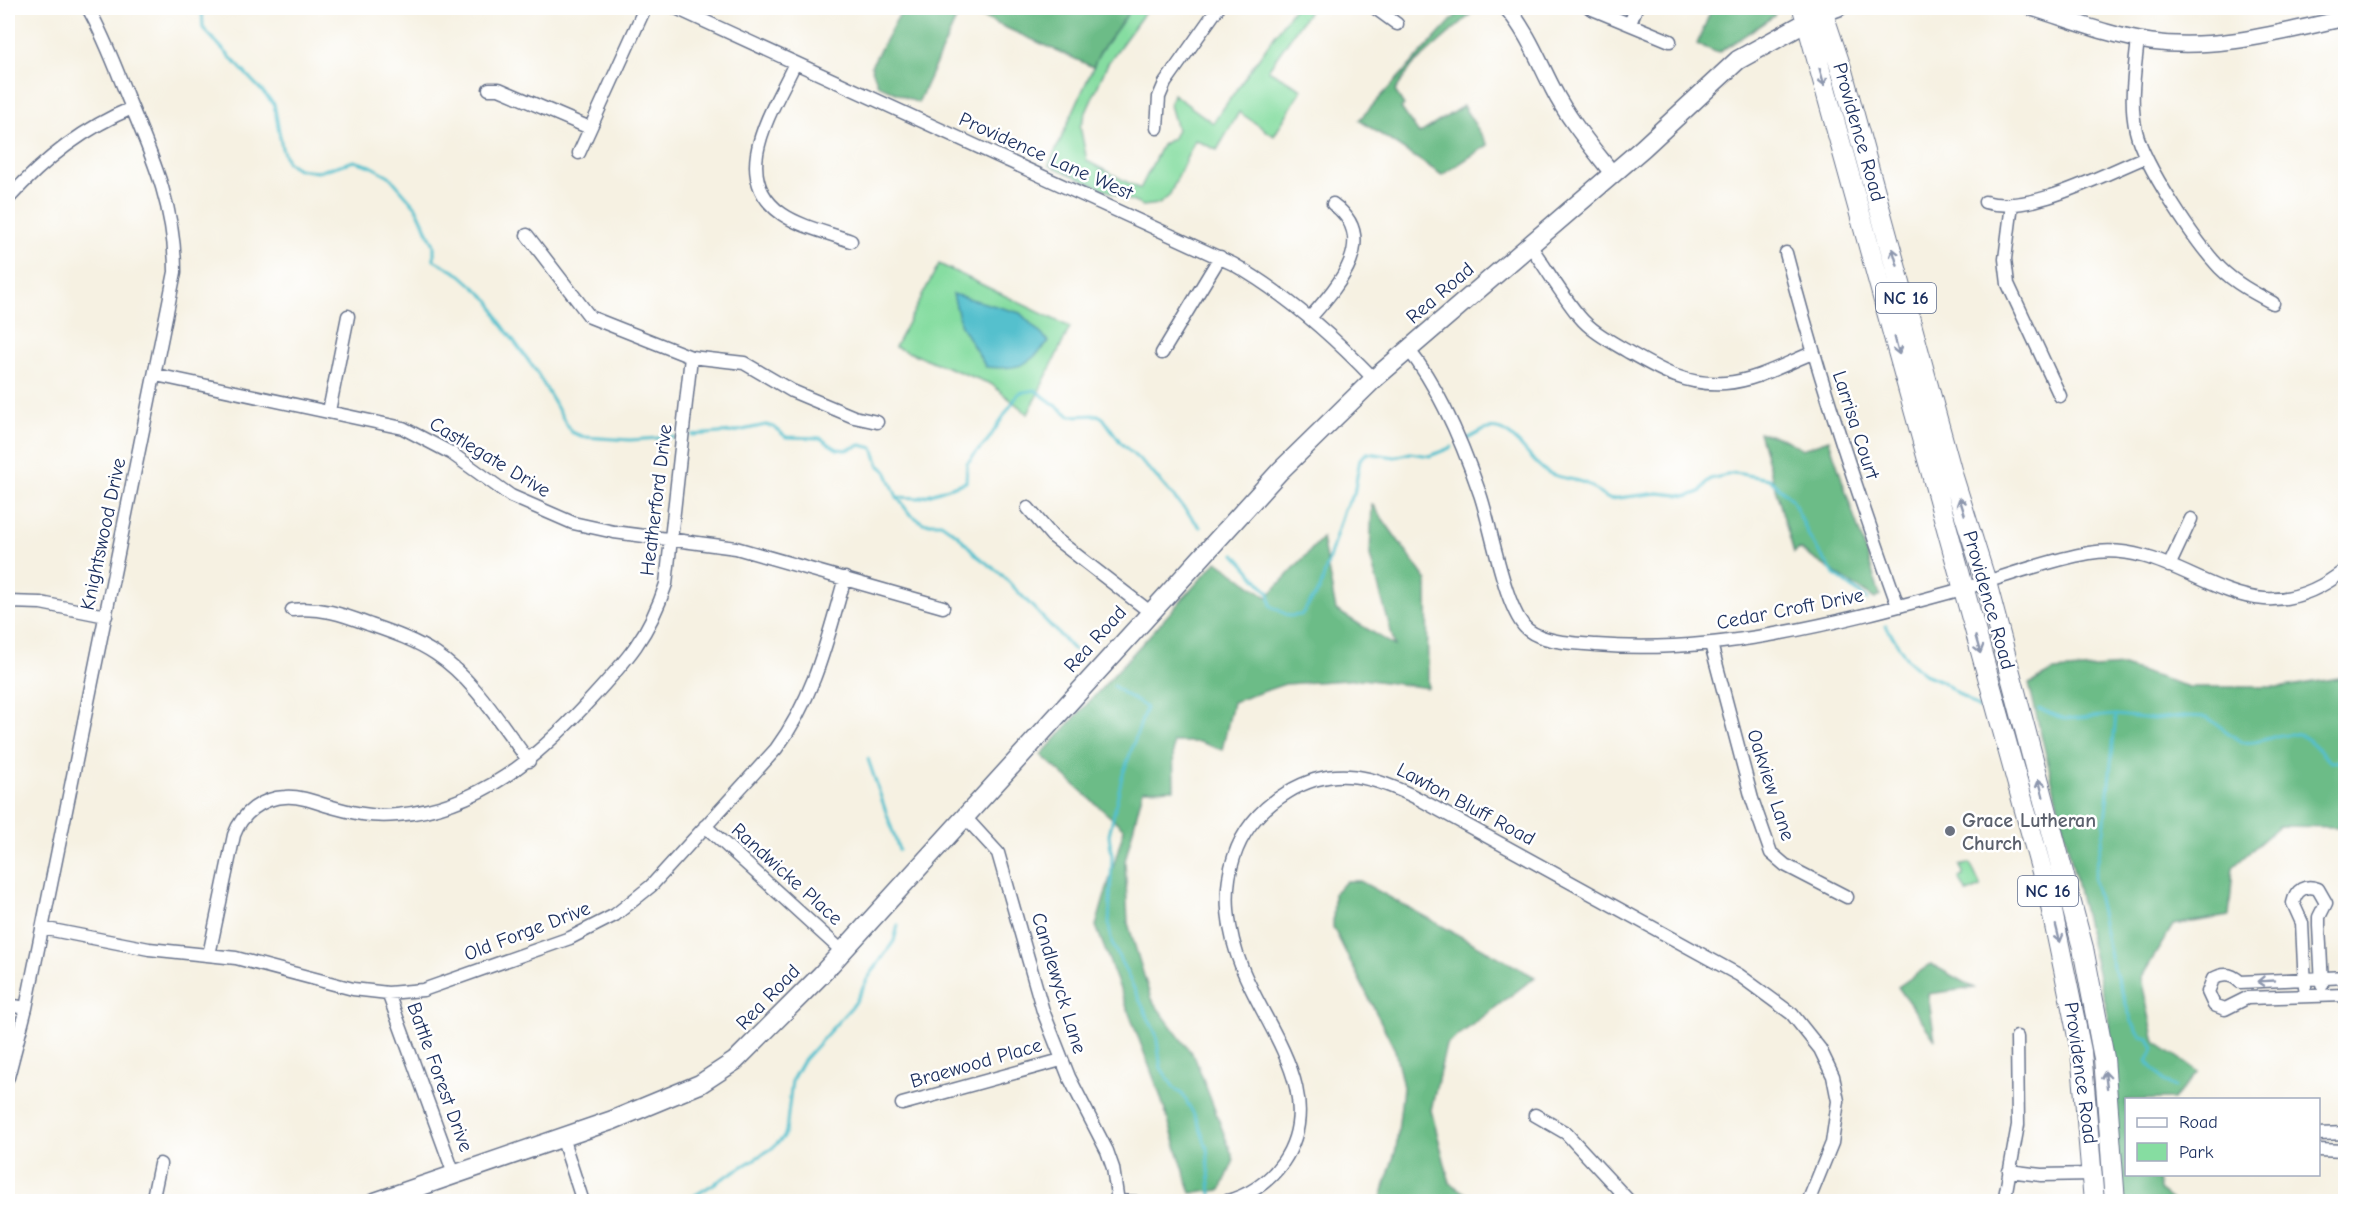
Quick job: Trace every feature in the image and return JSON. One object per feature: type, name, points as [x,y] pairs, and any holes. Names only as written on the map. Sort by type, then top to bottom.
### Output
[{"type":"main road","name":"Rea Road","points":[[375,1202],[677,1095],[712,1077],[756,1043],[842,951],[856,926],[964,816],[1280,471],[1374,379],[1612,173],[1738,60],[1818,11]]},
{"type":"main road","name":"Providence Road","points":[[1818,11],[1842,71],[1952,474],[1986,582],[2083,948],[2104,1058],[2115,1202]]},
{"type":"main road","name":"Providence Road","points":[[1818,11],[1879,277],[2061,948],[2081,1051],[2094,1202]]},
{"type":"street","name":"Knightswood Drive","points":[[8,1077],[26,1008],[156,375],[171,300],[175,251],[166,195],[132,108],[88,8]]},
{"type":"street","points":[[579,153],[645,8]]},
{"type":"street","name":"Providence Lane West","points":[[676,8],[1220,258],[1259,279],[1310,318],[1374,379]]},
{"type":"street","points":[[1156,128],[1159,97],[1165,84],[1218,8]]},
{"type":"street","points":[[1376,8],[1397,24]]},
{"type":"street","points":[[1507,8],[1538,55],[1552,88],[1568,115],[1612,173]]},
{"type":"street","points":[[1590,8],[1670,41]]},
{"type":"street","points":[[1630,24],[1636,8]]},
{"type":"street","points":[[2032,8],[2138,39],[2180,44],[2240,41],[2346,18]]},
{"type":"street","points":[[2138,39],[2133,108],[2139,140],[2157,179],[2220,267],[2246,289],[2273,303]]},
{"type":"street","points":[[795,63],[759,141],[755,163],[759,182],[767,200],[783,215],[851,241]]},
{"type":"street","points":[[489,89],[499,89],[590,128]]},
{"type":"street","points":[[8,199],[81,134],[104,120],[132,108]]},
{"type":"street","points":[[1985,202],[2012,204],[2044,198],[2146,157]]},
{"type":"street","points":[[1310,318],[1340,283],[1350,266],[1353,230],[1345,213],[1333,204]]},
{"type":"street","points":[[2012,204],[2005,259],[2008,284],[2060,396]]},
{"type":"street","points":[[527,235],[590,317],[691,357],[744,363],[792,392],[854,417],[878,422]]},
{"type":"street","points":[[1529,244],[1580,317],[1593,331],[1654,368],[1677,378],[1695,382],[1727,383],[1754,377],[1812,353]]},
{"type":"street","name":"Larrisa Court","points":[[1786,253],[1812,353],[1851,476],[1898,606]]},
{"type":"street","points":[[1162,353],[1220,258]]},
{"type":"street","points":[[329,411],[348,316]]},
{"type":"street","name":"Cedar Croft Drive","points":[[1408,349],[1426,375],[1471,468],[1506,587],[1523,625],[1533,633],[1549,638],[1585,644],[1665,648],[1711,644],[1820,625],[1963,589],[2090,553],[2109,551],[2150,558],[2229,593],[2266,599],[2308,591],[2325,584],[2346,569]]},
{"type":"street","name":"Heatherford Drive","points":[[209,955],[234,835],[241,821],[256,806],[286,797],[368,815],[396,815],[419,812],[498,781],[529,761],[559,734],[642,640],[666,584],[691,357]]},
{"type":"street","name":"Castlegate Drive","points":[[156,375],[387,423],[417,434],[451,453],[511,496],[553,516],[594,528],[736,548],[943,607]]},
{"type":"street","points":[[1028,508],[1052,536],[1150,612]]},
{"type":"street","points":[[2169,566],[2190,519]]},
{"type":"street","name":"Old Forge Drive","points":[[42,928],[149,949],[209,955],[262,964],[353,989],[388,993],[423,990],[452,981],[603,924],[651,886],[776,749],[802,711],[822,658],[845,578]]},
{"type":"street","points":[[8,602],[41,603],[106,616]]},
{"type":"street","points":[[292,610],[310,608],[332,611],[404,637],[436,653],[471,686],[529,761]]},
{"type":"street","name":"Oakview Lane","points":[[1711,644],[1722,693],[1766,843],[1779,861],[1846,897]]},
{"type":"street","name":"Lawton Bluff Road","points":[[1224,1202],[1251,1191],[1280,1167],[1293,1144],[1300,1110],[1294,1077],[1235,948],[1228,904],[1231,866],[1245,832],[1256,817],[1277,798],[1310,781],[1353,776],[1389,783],[1421,800],[1739,975],[1792,1014],[1820,1049],[1833,1076],[1838,1101],[1832,1143],[1808,1202]]},
{"type":"street","name":"Candlewyck Lane","points":[[964,816],[998,853],[1043,1011],[1061,1060],[1107,1151],[1113,1168],[1118,1201]]},
{"type":"street","name":"Randwicke Place","points":[[705,826],[842,951]]},
{"type":"street","points":[[2300,917],[2310,920],[2319,917],[2326,908],[2325,897],[2318,889],[2307,887],[2297,892],[2293,903],[2300,917],[2306,996]]},
{"type":"street","points":[[2319,917],[2323,996]]},
{"type":"street","points":[[2240,982],[2242,991],[2240,1000],[2231,1008],[2219,1008],[2210,1001],[2208,992],[2210,984],[2218,976],[2230,975],[2240,982],[2346,977]]},
{"type":"street","name":"Battle Forest Drive","points":[[388,993],[454,1174]]},
{"type":"street","points":[[2240,1000],[2346,994]]},
{"type":"street","points":[[8,1005],[26,1008]]},
{"type":"street","points":[[2004,1202],[2018,1125],[2018,1037]]},
{"type":"street","name":"Braewood Place","points":[[902,1104],[1061,1060]]},
{"type":"street","points":[[1535,1115],[1566,1133],[1630,1202]]},
{"type":"street","points":[[2332,1133],[2332,1150]]},
{"type":"street","points":[[2320,1134],[2346,1133]]},
{"type":"street","points":[[562,1137],[584,1202]]},
{"type":"street","points":[[2320,1150],[2346,1151]]},
{"type":"street","points":[[152,1202],[160,1164]]},
{"type":"street","points":[[2009,1171],[2041,1175],[2093,1174]]},
{"type":"street","points":[[1118,1201],[1136,1202]]},
{"type":"green space","points":[[903,8],[961,8],[918,103],[878,85],[871,66]]},
{"type":"green space","points":[[962,8],[1132,8],[1100,52],[1093,67]]},
{"type":"green space","points":[[1132,8],[1148,8],[1108,63],[1080,126],[1087,161],[1140,189],[1162,145],[1173,138],[1177,129],[1170,105],[1173,94],[1213,123],[1294,8],[1311,8],[1268,70],[1302,89],[1274,136],[1239,112],[1217,150],[1195,140],[1169,196],[1159,204],[1143,206],[1049,165],[1100,52]]},
{"type":"green space","points":[[1463,8],[1470,15],[1412,66],[1395,91],[1404,105],[1401,108],[1419,134],[1463,106],[1488,145],[1442,175],[1359,120]]},
{"type":"green space","points":[[1712,8],[1776,8],[1774,16],[1718,53],[1697,44]]},
{"type":"green space","points":[[939,264],[1070,327],[1028,414],[991,384],[895,347]]},
{"type":"green space","points":[[1759,432],[1784,439],[1802,449],[1829,440],[1880,595],[1875,599],[1799,549],[1794,553]]},
{"type":"green space","points":[[1372,504],[1427,581],[1428,688],[1362,679],[1285,684],[1233,702],[1222,750],[1200,742],[1173,742],[1174,789],[1143,790],[1125,861],[1128,923],[1151,999],[1195,1058],[1234,1160],[1221,1190],[1191,1193],[1159,1092],[1096,926],[1124,829],[1041,755],[1217,561],[1267,597],[1322,538],[1336,610],[1395,646],[1370,556]]},
{"type":"green space","points":[[2123,666],[2189,687],[2284,687],[2345,677],[2345,830],[2342,827],[2279,826],[2233,867],[2229,916],[2173,925],[2141,978],[2155,1042],[2199,1072],[2174,1098],[2125,1098],[2125,1176],[2158,1176],[2159,1190],[2173,1201],[2121,1201],[2108,1014],[2029,684],[2053,671]]},
{"type":"green space","points":[[1970,863],[1981,887],[1967,893],[1959,878],[1964,876],[1960,866]]},
{"type":"green space","points":[[1347,881],[1360,881],[1535,977],[1446,1045],[1431,1110],[1450,1183],[1477,1201],[1380,1201],[1396,1149],[1403,1087],[1395,1050],[1333,927],[1334,893]]},
{"type":"green space","points":[[1931,964],[1974,988],[1928,994],[1935,1040],[1898,987]]},
{"type":"water","points":[[953,294],[1020,313],[1049,342],[1022,365],[1007,368],[986,367],[961,326]]},
{"type":"waterway","points":[[202,8],[203,28],[274,104],[282,148],[287,162],[298,169],[317,172],[354,161],[371,166],[389,176],[416,207],[434,245],[434,260],[461,275],[490,301],[500,322],[536,371],[571,432],[584,437],[630,440],[674,437]]},
{"type":"waterway","points":[[897,497],[919,498],[966,482],[967,463],[988,440],[1019,393],[1035,390],[1070,416],[1098,415],[1103,418],[1121,443],[1152,472],[1200,527]]},
{"type":"waterway","points":[[692,435],[733,432],[766,425],[774,427],[786,437],[820,438],[837,449],[846,450],[861,445],[873,448],[879,465],[886,471],[897,497],[909,513],[923,523],[941,523],[958,535],[977,556],[999,572],[1074,650]]},
{"type":"waterway","points":[[1467,439],[1488,429],[1505,432],[1547,472],[1587,484],[1610,499],[1658,493],[1689,496],[1700,492],[1710,479],[1735,473],[1769,479],[1792,499],[1811,540],[1834,574],[1868,600]]},
{"type":"waterway","points":[[1235,554],[1269,593],[1271,606],[1289,616],[1301,615],[1320,589],[1344,509],[1354,494],[1360,459],[1367,453],[1395,457],[1410,453],[1430,456],[1452,447]]},
{"type":"waterway","points":[[1886,626],[1907,659],[1924,674],[1941,681],[1979,708]]},
{"type":"waterway","points":[[1114,686],[1146,708],[1122,777],[1109,835],[1112,856],[1109,926],[1112,943],[1156,1034],[1161,1068],[1175,1089],[1183,1095],[1197,1120],[1207,1148],[1211,1194]]},
{"type":"waterway","points":[[2039,709],[2065,719],[2116,715],[2153,719],[2182,716],[2207,717],[2241,742],[2256,742],[2279,735],[2294,734],[2310,741],[2331,762],[2346,761]]},
{"type":"waterway","points":[[2116,715],[2104,831],[2094,879],[2110,957],[2132,1022],[2141,1037],[2149,1039],[2154,1049],[2147,1061],[2164,1081],[2175,1087]]},
{"type":"waterway","points":[[868,759],[899,850]]},
{"type":"waterway","points":[[684,1202],[771,1149],[784,1137],[792,1080],[802,1062],[855,1003],[868,978],[894,941],[898,925]]},
{"type":"place","name":"Grace Lutheran Church","points":[[1950,831]]}]
